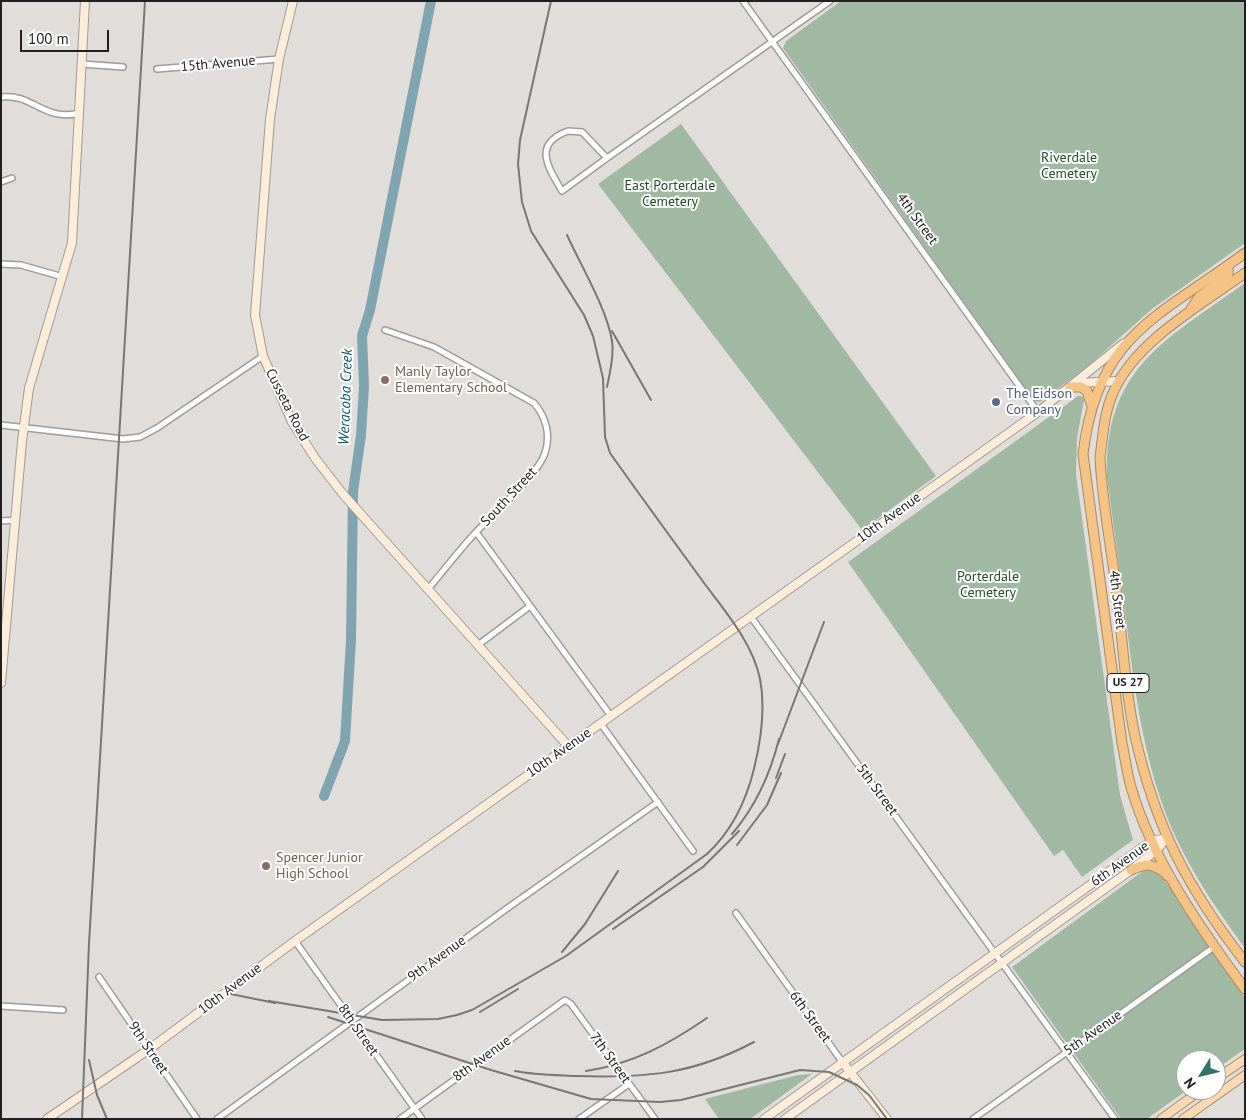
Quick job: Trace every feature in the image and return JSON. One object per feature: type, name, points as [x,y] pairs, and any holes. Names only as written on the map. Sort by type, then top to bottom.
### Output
[{"type":"highway","name":"4th Street","points":[[1245,253],[1153,317],[1127,341],[1102,382],[1091,407],[1083,454],[1122,742],[1131,787],[1155,845],[1174,883],[1214,947],[1245,989]]},
{"type":"highway","points":[[1186,316],[1199,297],[1228,275],[1228,265]]},
{"type":"highway","name":"4th Street","points":[[1245,273],[1148,344],[1133,360],[1112,394],[1105,421],[1100,457],[1135,735],[1166,838],[1195,893],[1245,962]]},
{"type":"highway","points":[[1070,387],[1081,387],[1087,391],[1090,394],[1091,407]]},
{"type":"highway","points":[[1131,870],[1144,864],[1152,864],[1160,868],[1174,883]]},
{"type":"main road","points":[[1,683],[29,388],[64,278],[72,243],[85,1]]},
{"type":"main road","name":"Cusseta Road","points":[[293,1],[279,59],[270,119],[255,315],[263,356],[292,422],[315,458],[342,493],[568,746]]},
{"type":"main road","name":"10th Avenue","points":[[47,1119],[148,1050],[295,941],[1038,412],[1127,341]]},
{"type":"main road","name":"10th Avenue","points":[[1070,387],[1079,383],[1119,381]]},
{"type":"main road","name":"6th Avenue","points":[[764,1119],[996,953],[1166,838]]},
{"type":"main road","name":"6th Avenue","points":[[785,1119],[1131,870],[1155,845]]},
{"type":"main road","points":[[1226,1072],[1245,1059]]},
{"type":"main road","name":"6th Street","points":[[843,1062],[887,1119]]},
{"type":"main road","points":[[1183,1119],[1245,1075]]},
{"type":"main road","points":[[1161,1119],[1187,1100]]},
{"type":"street","name":"4th Street","points":[[743,1],[1038,412]]},
{"type":"street","points":[[608,158],[582,132],[568,131],[555,135],[546,149],[546,162],[562,191],[830,1]]},
{"type":"street","name":"15th Avenue","points":[[157,69],[279,59]]},
{"type":"street","points":[[82,64],[123,67]]},
{"type":"street","points":[[1,97],[12,96],[51,114],[80,113]]},
{"type":"street","points":[[1,182],[12,178]]},
{"type":"street","points":[[1,264],[21,265],[64,278]]},
{"type":"street","name":"South Street","points":[[385,330],[434,347],[534,403],[544,417],[547,435],[541,460],[476,532],[612,716]]},
{"type":"street","points":[[1,425],[116,438],[140,437],[157,428],[263,356]]},
{"type":"street","points":[[1,521],[16,520]]},
{"type":"street","points":[[428,588],[476,532]]},
{"type":"street","points":[[478,645],[530,606]]},
{"type":"street","name":"5th Street","points":[[751,617],[1004,963],[1066,1052]]},
{"type":"street","points":[[601,724],[693,851]]},
{"type":"street","name":"9th Avenue","points":[[217,1119],[509,907],[658,802]]},
{"type":"street","name":"6th Street","points":[[736,913],[843,1062]]},
{"type":"street","name":"8th Street","points":[[295,941],[422,1119]]},
{"type":"street","name":"5th Avenue","points":[[973,1119],[1214,947]]},
{"type":"street","name":"9th Street","points":[[99,977],[197,1119]]},
{"type":"street","name":"7th Street","points":[[564,1000],[571,1004],[655,1119]]},
{"type":"street","name":"8th Avenue","points":[[400,1119],[564,1000]]},
{"type":"street","points":[[1,1006],[63,1010]]},
{"type":"street","points":[[1066,1052],[1114,1119]]},
{"type":"street","points":[[579,1119],[629,1084]]},
{"type":"green space","name":"Riverdale Cemetery","points":[[841,1],[1245,1],[1245,243],[1152,309],[1088,366],[1040,402],[1034,401],[783,48],[786,41]]},
{"type":"green space","name":"East Porterdale Cemetery","points":[[681,124],[936,476],[862,530],[598,184]]},
{"type":"green space","points":[[1245,283],[1245,948],[1196,876],[1172,829],[1155,780],[1142,730],[1107,477],[1109,440],[1116,409],[1129,383],[1145,361],[1166,341]]},
{"type":"green space","name":"Porterdale Cemetery","points":[[1078,396],[1082,396],[1084,400],[1077,438],[1076,474],[1120,795],[1133,840],[1082,877],[1063,850],[1054,856],[848,562]]},
{"type":"green space","points":[[1150,869],[1165,880],[1245,997],[1245,1049],[1226,1062],[1226,1050],[1176,1050],[1176,1098],[1147,1119],[1121,1119],[1012,967],[1143,871]]},
{"type":"green space","points":[[812,1074],[750,1119],[719,1119],[705,1099],[798,1075]]},
{"type":"waterway","name":"Weracoba Creek","points":[[324,796],[345,741],[351,640],[353,492],[361,435],[364,386],[362,336],[370,310],[431,1]]},
{"type":"railway","points":[[82,1119],[89,943],[145,1]]},
{"type":"railway","points":[[269,1001],[382,1020],[438,1019],[472,1010],[566,956],[707,854],[724,836],[731,825],[751,781],[759,747],[763,713],[762,690],[756,665],[735,624],[610,453],[605,437],[603,378],[593,336],[584,315],[531,231],[522,202],[518,164],[520,140],[551,1]]},
{"type":"railway","points":[[567,235],[605,315],[609,329],[612,352],[607,387]]},
{"type":"railway","points":[[612,331],[651,400]]},
{"type":"railway","points":[[778,744],[824,622]]},
{"type":"railway","points":[[732,834],[761,790],[779,739]]},
{"type":"railway","points":[[776,778],[785,754]]},
{"type":"railway","points":[[737,845],[767,805],[781,773]]},
{"type":"railway","points":[[613,929],[703,867],[739,831]]},
{"type":"railway","points":[[562,952],[585,924],[618,871]]},
{"type":"railway","points":[[480,1012],[518,989]]},
{"type":"railway","points":[[226,993],[275,1003]]},
{"type":"railway","points":[[328,1017],[491,1070],[591,1099],[660,1102],[681,1100],[800,1070],[829,1072],[857,1085],[869,1095],[887,1119]]},
{"type":"railway","points":[[586,1071],[603,1068],[650,1052],[707,1018]]},
{"type":"railway","points":[[515,1071],[576,1076],[646,1075],[689,1068],[710,1062],[754,1042]]},
{"type":"railway","points":[[89,1060],[97,1095],[107,1119]]},
{"type":"place","name":"Manly Taylor Elementary School","points":[[385,380]]},
{"type":"place","name":"The Eidson Company","points":[[996,402]]},
{"type":"place","name":"Spencer Junior High School","points":[[266,866]]}]
